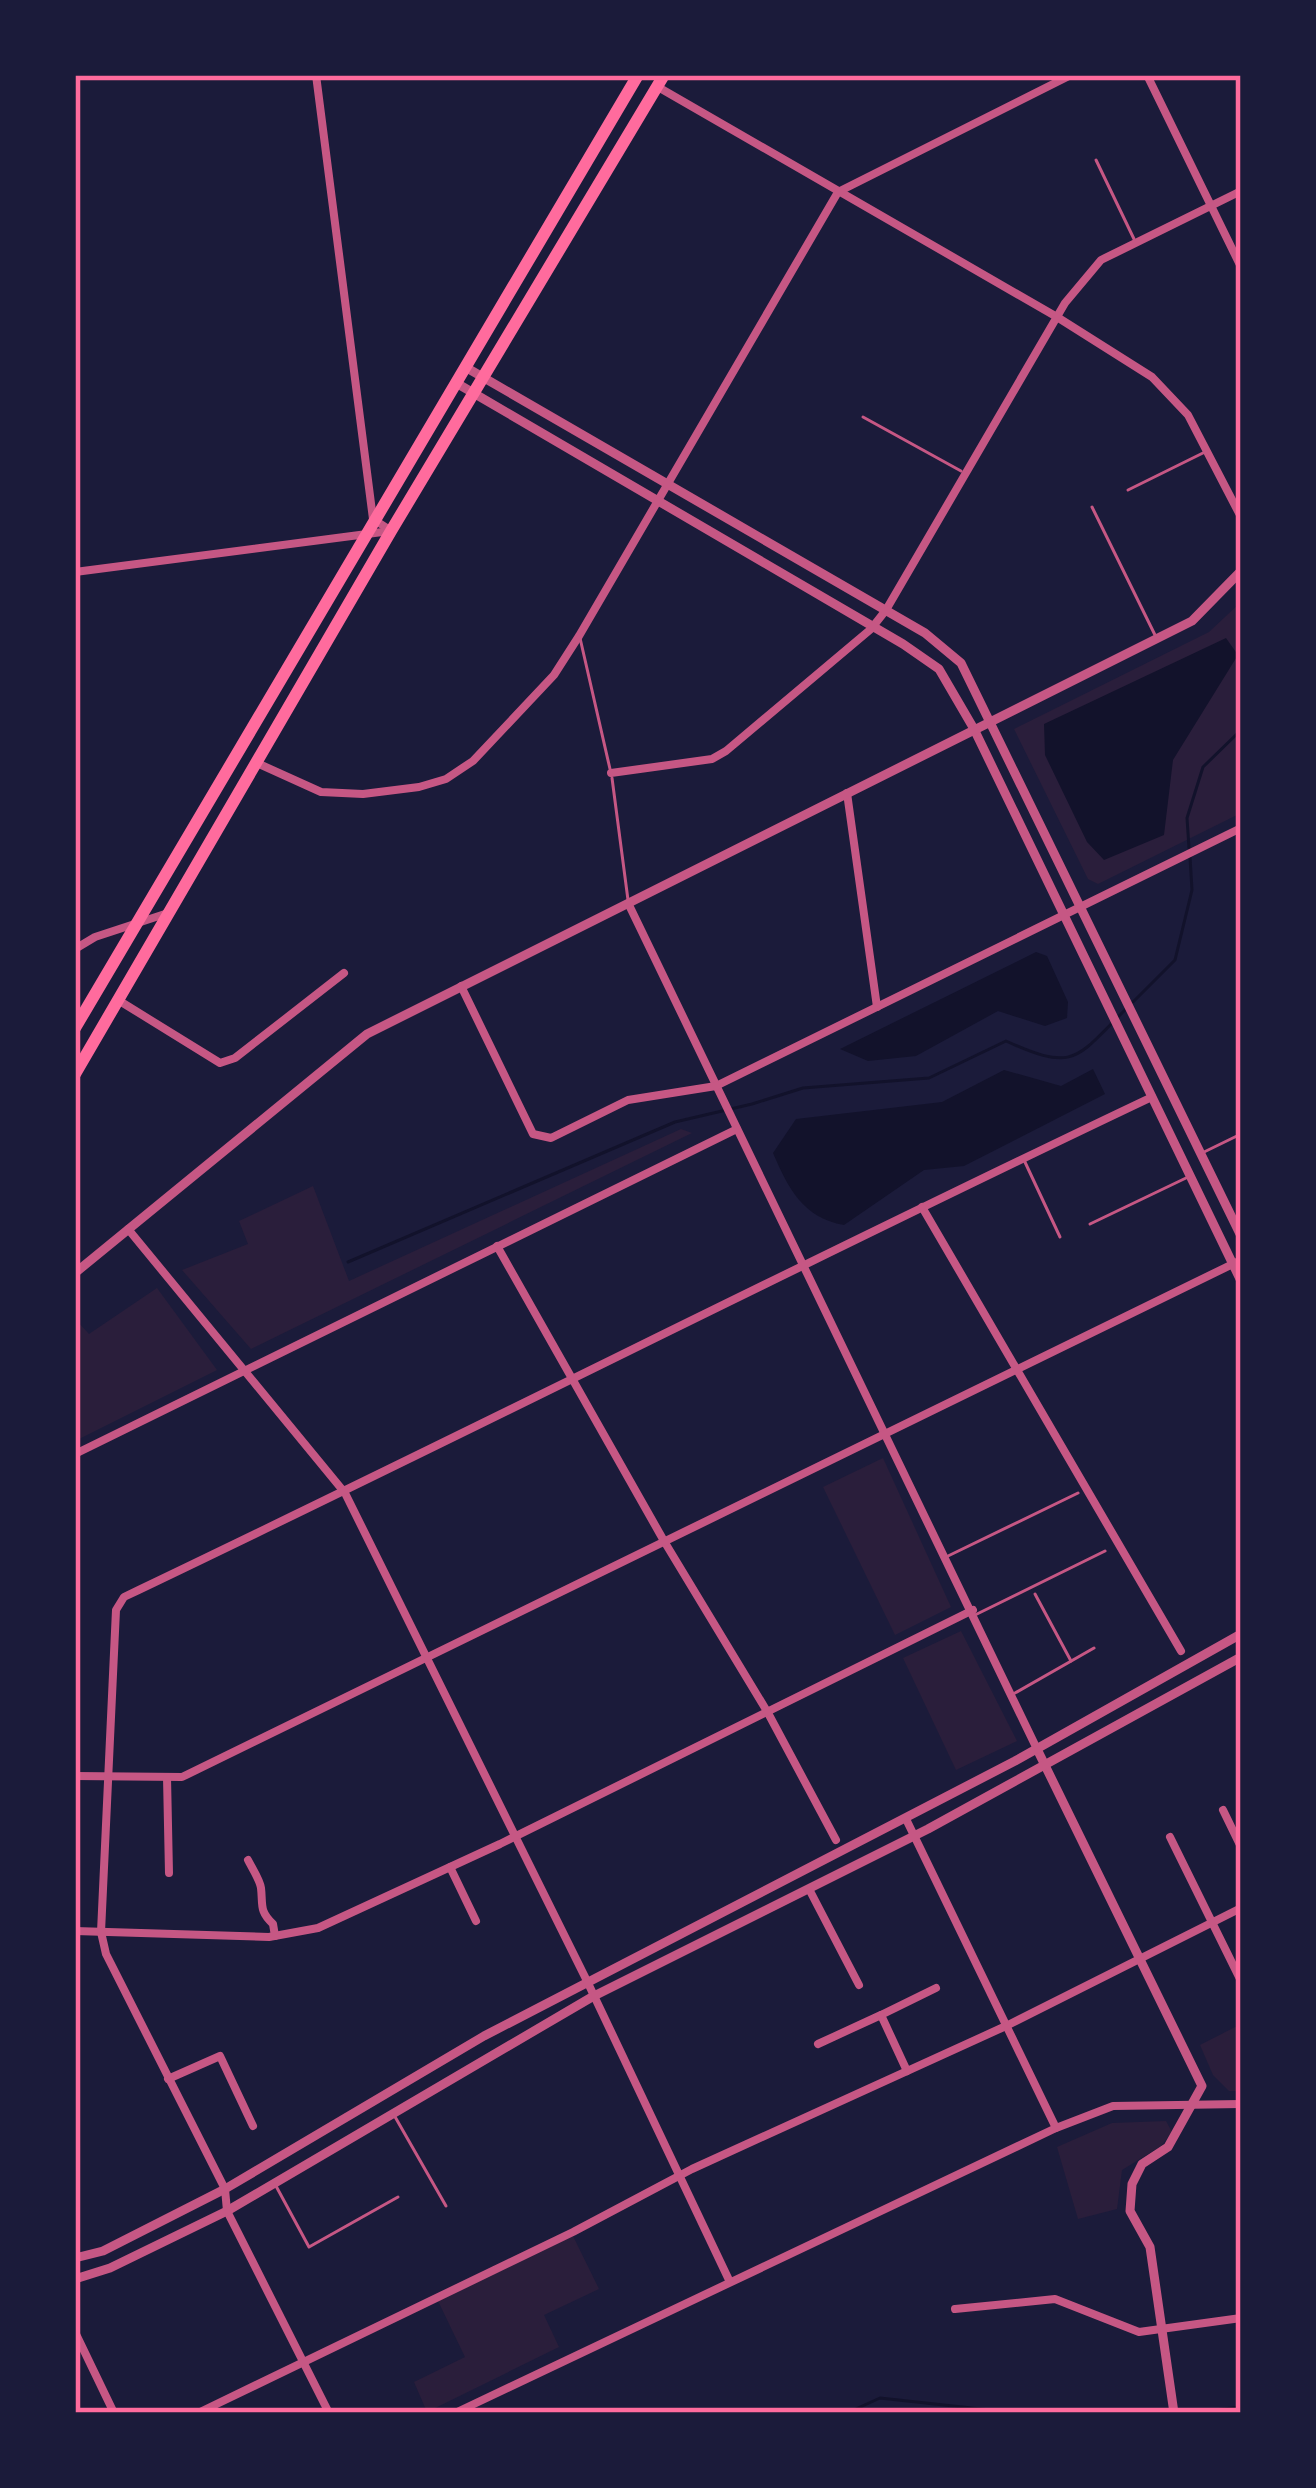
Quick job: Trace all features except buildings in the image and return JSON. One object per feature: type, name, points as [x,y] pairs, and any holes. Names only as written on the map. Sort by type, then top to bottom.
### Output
[{"type":"main road","points":[[75,1028],[638,75]]},
{"type":"main road","points":[[75,1074],[391,531],[661,81]]},
{"type":"street","points":[[316,75],[373,519],[391,531]]},
{"type":"street","points":[[256,763],[321,792],[363,794],[446,779],[473,761],[554,675],[838,192],[1071,75]]},
{"type":"street","points":[[1148,75],[1241,268]]},
{"type":"street","points":[[661,81],[838,192],[1152,376],[1188,415],[1241,517]]},
{"type":"street","points":[[611,772],[712,759],[871,628],[886,610],[1057,317],[1101,260],[1241,191]]},
{"type":"street","points":[[530,257],[536,294]]},
{"type":"street","points":[[467,368],[925,633],[961,664],[1241,1236]]},
{"type":"street","points":[[458,384],[939,669],[974,729],[1190,1176],[1237,1262],[1241,1281]]},
{"type":"street","points":[[75,572],[391,531]]},
{"type":"street","points":[[75,1273],[367,1034],[1192,621],[1241,571]]},
{"type":"street","points":[[847,793],[877,1007]]},
{"type":"street","points":[[461,986],[533,1134],[551,1138],[628,1100],[718,1090],[1241,828]]},
{"type":"street","points":[[628,905],[1202,2086],[1168,2147],[1142,2164],[1132,2184],[1130,2211],[1150,2247],[1174,2411]]},
{"type":"street","points":[[75,949],[95,937],[170,913]]},
{"type":"street","points":[[118,1000],[220,1063],[235,1058],[344,974]]},
{"type":"street","points":[[329,2413],[106,1954],[101,1932],[106,1776],[116,1610],[124,1597],[1152,1097]]},
{"type":"street","points":[[75,1454],[735,1124]]},
{"type":"street","points":[[922,1207],[1181,1651]]},
{"type":"street","points":[[128,1229],[345,1493],[729,2280]]},
{"type":"street","points":[[497,1246],[664,1541],[768,1713],[836,1840]]},
{"type":"street","points":[[75,1776],[182,1777],[1237,1262]]},
{"type":"street","points":[[75,1931],[275,1936],[318,1928],[974,1612]]},
{"type":"street","points":[[75,2258],[103,2251],[224,2189],[484,2036],[906,1819],[1241,1634]]},
{"type":"street","points":[[75,2279],[110,2268],[227,2211],[592,1997],[915,1836],[1241,1657]]},
{"type":"street","points":[[167,1777],[169,1873]]},
{"type":"street","points":[[1223,1810],[1241,1846]]},
{"type":"street","points":[[906,1819],[1056,2128]]},
{"type":"street","points":[[1170,1837],[1241,1981]]},
{"type":"street","points":[[248,1861],[261,1888],[258,1902],[275,1936]]},
{"type":"street","points":[[450,1867],[476,1921]]},
{"type":"street","points":[[809,1889],[859,1985]]},
{"type":"street","points":[[198,2413],[573,2232],[677,2176],[1006,2026],[1241,1908]]},
{"type":"street","points":[[818,2044],[937,1988]]},
{"type":"street","points":[[881,2014],[907,2071]]},
{"type":"street","points":[[168,2079],[220,2056],[253,2126]]},
{"type":"street","points":[[455,2413],[1056,2128],[1113,2106],[1241,2104]]},
{"type":"street","points":[[955,2309],[1055,2299],[1138,2332],[1241,2318]]},
{"type":"street","points":[[75,2332],[114,2413]]},
{"type":"lane","points":[[1096,160],[1136,243]]},
{"type":"lane","points":[[863,417],[966,473]]},
{"type":"lane","points":[[1128,490],[1207,451]]},
{"type":"lane","points":[[1093,507],[1156,638]]},
{"type":"lane","points":[[579,636],[611,772],[628,905]]},
{"type":"lane","points":[[1201,1154],[1241,1134]]},
{"type":"lane","points":[[1023,1159],[1060,1238]]},
{"type":"lane","points":[[1090,1224],[1190,1176]]},
{"type":"lane","points":[[947,1556],[1078,1493]]},
{"type":"lane","points":[[974,1612],[1106,1551]]},
{"type":"lane","points":[[1034,1594],[1071,1661]]},
{"type":"lane","points":[[1013,1694],[1094,1648]]},
{"type":"lane","points":[[393,2113],[446,2206]]},
{"type":"lane","points":[[275,2184],[309,2247],[398,2197]]},
{"type":"shaded area","points":[[1241,602],[1241,813],[1098,884],[1088,879],[1014,729],[1209,632]]},
{"type":"shaded area","points":[[1226,638],[1238,655],[1173,760],[1164,835],[1104,860],[1087,842],[1045,755],[1044,724]]},
{"type":"shaded area","points":[[1036,952],[1047,956],[1068,1002],[1067,1018],[1045,1026],[998,1011],[916,1056],[868,1061],[840,1049]]},
{"type":"shaded area","points":[[1093,1069],[1105,1094],[964,1166],[924,1170],[844,1225],[807,1208],[791,1189],[773,1153],[796,1119],[942,1102],[1004,1070],[1061,1086]]},
{"type":"shaded area","points":[[681,1129],[692,1133],[251,1349],[182,1270],[248,1244],[239,1221],[313,1186],[349,1281]]},
{"type":"shaded area","points":[[157,1288],[217,1370],[75,1441],[75,1319],[89,1334]]},
{"type":"shaded area","points":[[883,1458],[951,1607],[895,1635],[823,1487]]},
{"type":"shaded area","points":[[961,1631],[1017,1741],[956,1770],[903,1658]]},
{"type":"shaded area","points":[[1241,2024],[1241,2091],[1229,2091],[1213,2075],[1200,2045]]},
{"type":"shaded area","points":[[1166,2121],[1172,2132],[1161,2146],[1122,2170],[1117,2209],[1078,2219],[1057,2147],[1112,2123]]},
{"type":"shaded area","points":[[573,2236],[599,2289],[544,2315],[559,2347],[427,2412],[414,2382],[465,2357],[438,2301]]},
{"type":"waterway","points":[[1189,848],[1187,818],[1203,767],[1241,730]]},
{"type":"waterway","points":[[1133,1002],[1175,960],[1192,890],[1190,857]]},
{"type":"waterway","points":[[348,1262],[675,1122],[803,1088],[929,1078],[1006,1041],[1047,1056],[1074,1055],[1126,1009]]},
{"type":"waterway","points":[[847,2413],[880,2398],[1017,2413]]},
{"type":"waterway","points":[[1188,2413],[1241,2407]]}]
